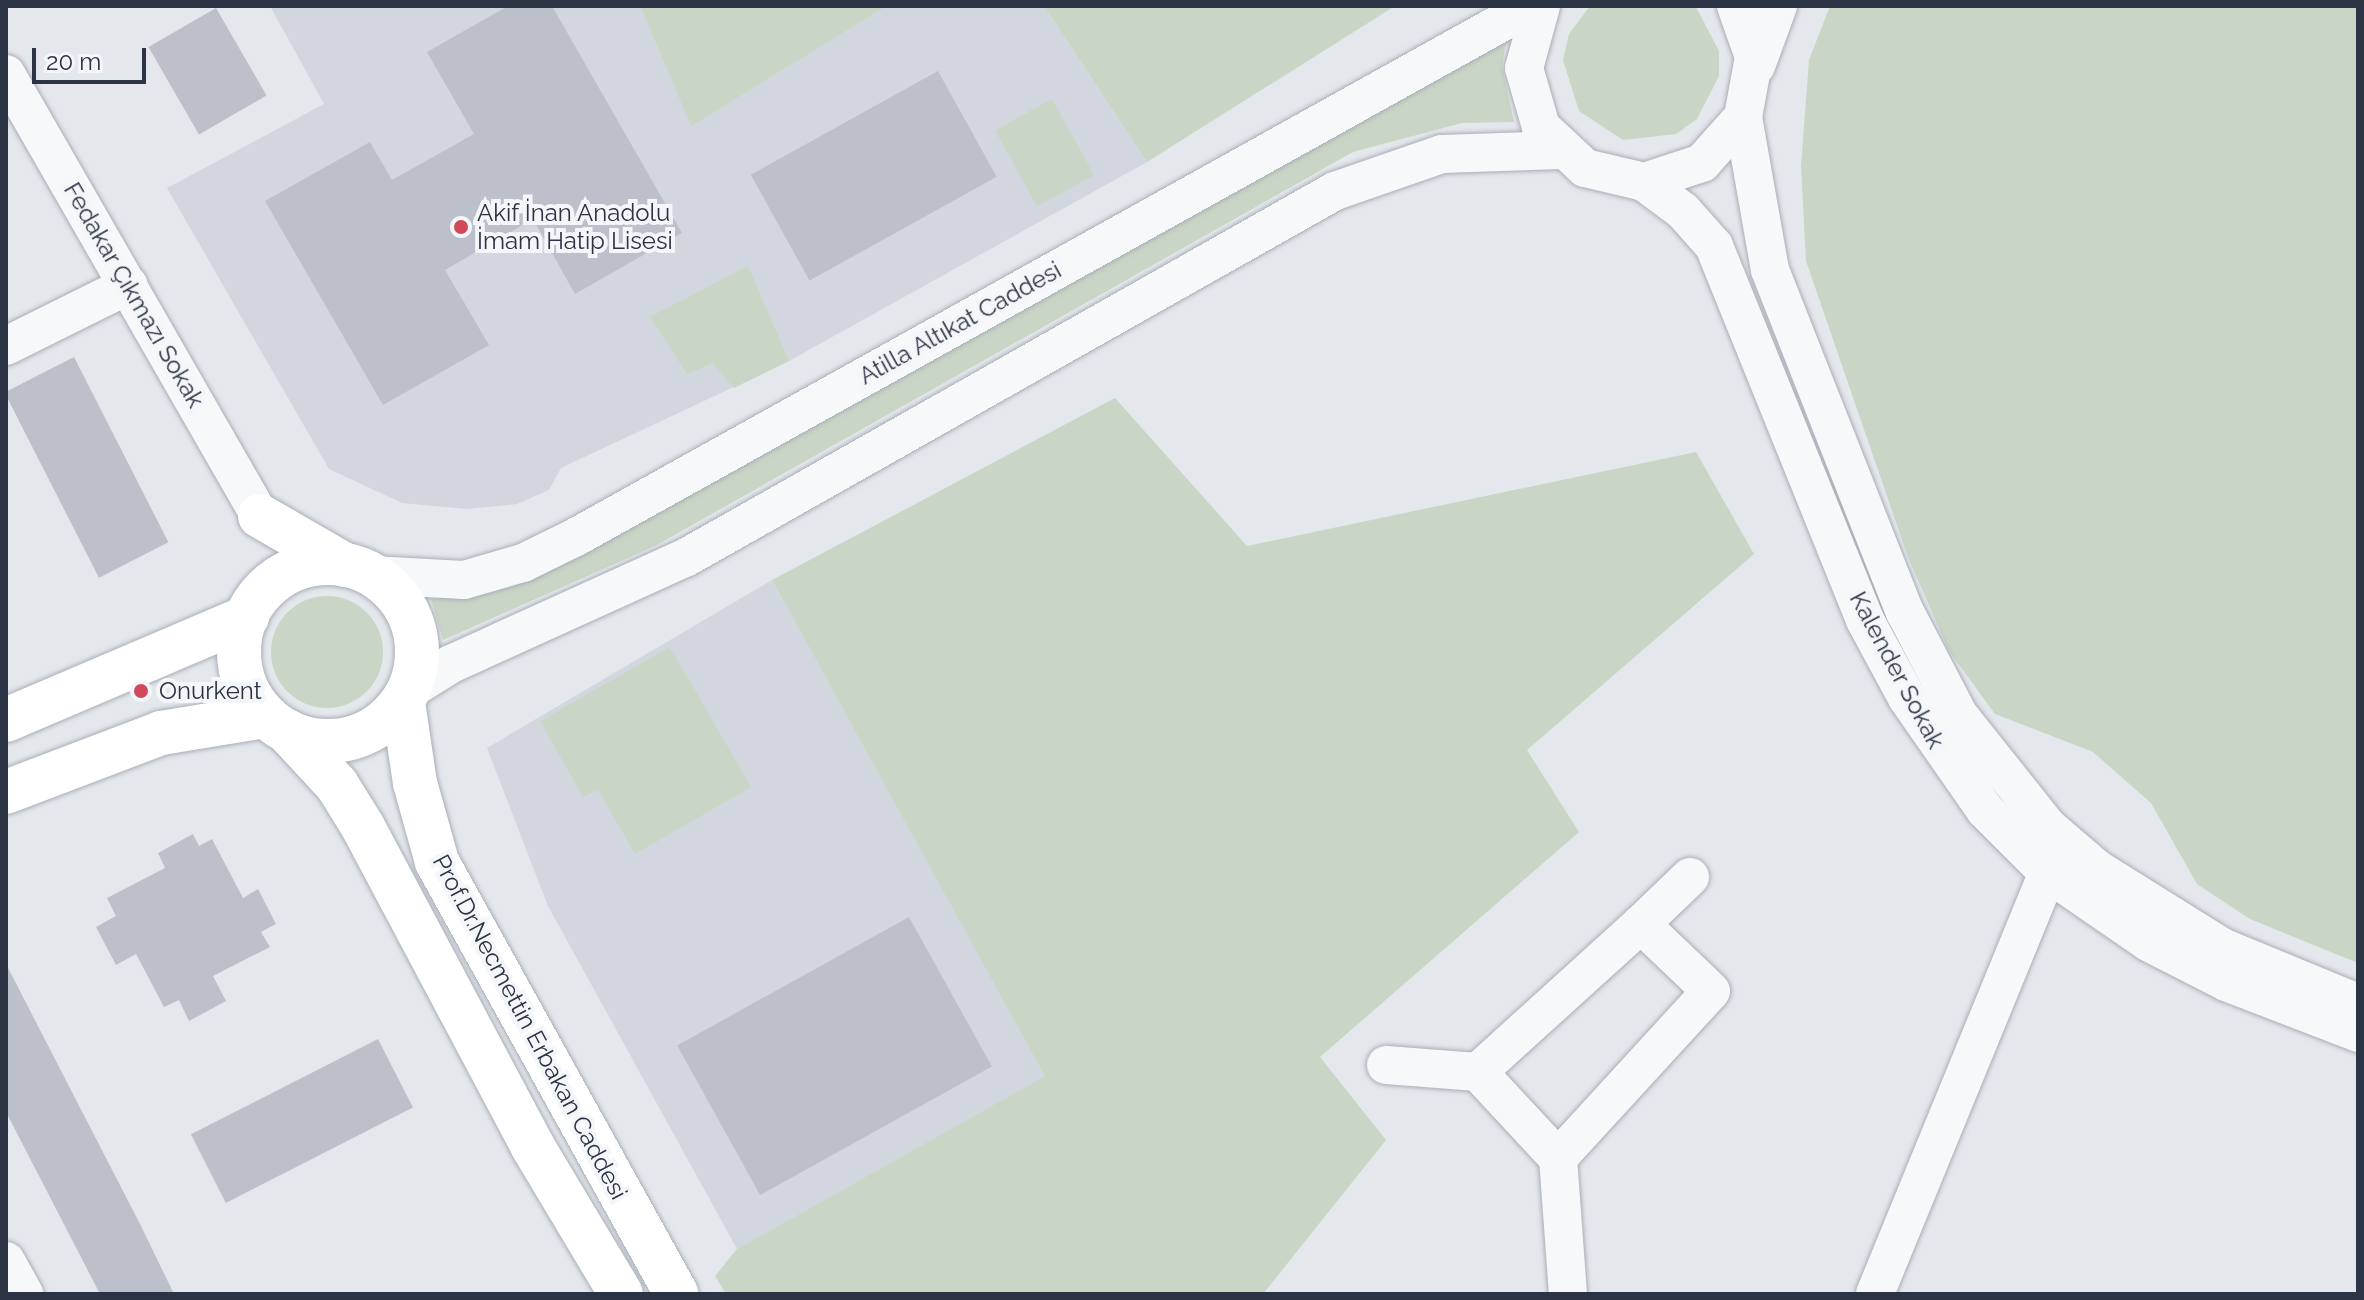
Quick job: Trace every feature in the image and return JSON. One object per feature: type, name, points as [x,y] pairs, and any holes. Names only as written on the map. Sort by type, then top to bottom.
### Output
[{"type":"main road","points":[[6,792],[161,733],[276,723],[342,740],[369,731],[406,696],[417,650],[413,627],[390,588],[260,516],[252,607],[240,665],[276,723]]},
{"type":"main road","points":[[6,720],[252,607],[290,571],[359,570]]},
{"type":"main road","name":"Prof.Dr.Necmettin Erbakan Caddesi","points":[[406,696],[415,783],[437,862],[676,1294]]},
{"type":"main road","name":"Prof.Dr.Necmettin Erbakan Caddesi","points":[[276,723],[337,785],[363,827],[533,1147],[621,1294]]},
{"type":"street","name":"Atilla Altıkat Caddesi","points":[[359,570],[464,580],[523,563],[576,537],[1531,6]]},
{"type":"street","points":[[1541,6],[1528,37],[1525,83],[1541,127],[1560,150],[1599,175],[1644,182],[1702,163],[1743,117],[1754,73],[1778,6]]},
{"type":"street","points":[[1736,6],[1752,42],[1754,73]]},
{"type":"street","name":"Fedakar Çıkmazı Sokak","points":[[7,79],[260,516]]},
{"type":"street","name":"Kalender Sokak","points":[[1743,117],[1770,270],[1905,612],[1958,714],[2048,827],[2097,869],[2222,947],[2358,1003]]},
{"type":"street","points":[[406,696],[451,664],[687,557],[1335,191],[1442,154],[1560,150]]},
{"type":"street","name":"Kalender Sokak","points":[[1644,182],[1714,246],[1865,620],[1907,698],[1985,810],[2048,873],[2148,942],[2226,982],[2358,1033]]},
{"type":"street","points":[[6,346],[129,285]]},
{"type":"street","points":[[1875,1294],[2048,873]]},
{"type":"street","points":[[1478,1072],[1690,877]]},
{"type":"street","points":[[1558,1158],[1711,991],[1641,924]]},
{"type":"street","points":[[1386,1065],[1478,1072],[1558,1158],[1568,1294]]},
{"type":"street","points":[[6,1261],[24,1294]]},
{"type":"shaded area","name":"Akif İnan Anadolu İmam Hatip Lisesi","points":[[270,6],[640,6],[691,125],[887,6],[1044,6],[1147,162],[789,361],[561,468],[549,490],[517,504],[467,509],[402,503],[329,469],[167,188],[324,104]]},
{"type":"shaded area","points":[[772,580],[1046,1076],[737,1249],[548,906],[487,748]]},
{"type":"green space","points":[[640,6],[887,6],[691,126]]},
{"type":"green space","points":[[1044,6],[1395,6],[1147,162]]},
{"type":"green space","points":[[1590,6],[1696,7],[1719,51],[1719,76],[1697,119],[1676,134],[1623,140],[1579,111],[1563,60],[1569,34]]},
{"type":"green space","points":[[1830,6],[2358,6],[2358,963],[2250,919],[2197,884],[2151,803],[2093,752],[1995,714],[1949,651],[1908,557],[1806,261],[1801,166],[1809,60]]},
{"type":"green space","points":[[1506,42],[1502,66],[1514,122],[1462,123],[1353,152],[655,546],[443,640],[431,599],[452,597]]},
{"type":"green space","points":[[1052,99],[1094,175],[1037,207],[995,131]]},
{"type":"green space","points":[[748,266],[789,361],[734,388],[712,363],[687,374],[650,317]]},
{"type":"green space","points":[[1115,398],[1247,546],[1696,452],[1754,554],[1527,750],[1579,832],[1320,1057],[1386,1140],[1263,1294],[726,1294],[715,1276],[737,1249],[1045,1076],[772,580]]},
{"type":"green space","points":[[327,596],[348,601],[366,613],[378,631],[383,652],[378,673],[366,691],[348,703],[327,708],[306,703],[288,691],[276,673],[271,652],[276,631],[288,613],[306,601]]},
{"type":"green space","points":[[670,647],[751,787],[635,854],[598,790],[583,797],[540,721]]},
{"type":"building","points":[[508,6],[552,6],[682,233],[575,294],[533,219],[445,270],[489,345],[383,405],[265,201],[370,142],[392,180],[474,134],[427,52]]},
{"type":"building","points":[[216,8],[266,95],[199,134],[148,47]]},
{"type":"building","points":[[938,71],[997,177],[809,281],[751,175]]},
{"type":"building","points":[[74,357],[168,542],[99,578],[6,395],[6,392]]},
{"type":"building","points":[[193,834],[199,846],[212,839],[243,898],[258,889],[276,924],[261,932],[270,947],[213,976],[226,1001],[189,1021],[179,1000],[164,1007],[136,954],[116,965],[96,927],[116,916],[107,898],[165,868],[158,853]]},
{"type":"building","points":[[909,917],[992,1067],[760,1195],[677,1045]]},
{"type":"building","points":[[6,964],[174,1294],[100,1294],[6,1112]]},
{"type":"building","points":[[378,1039],[413,1108],[226,1203],[191,1134]]},
{"type":"place","name":"Akif İnan Anadolu İmam Hatip Lisesi","points":[[461,227]]},
{"type":"place","name":"Onurkent","points":[[141,691]]}]
